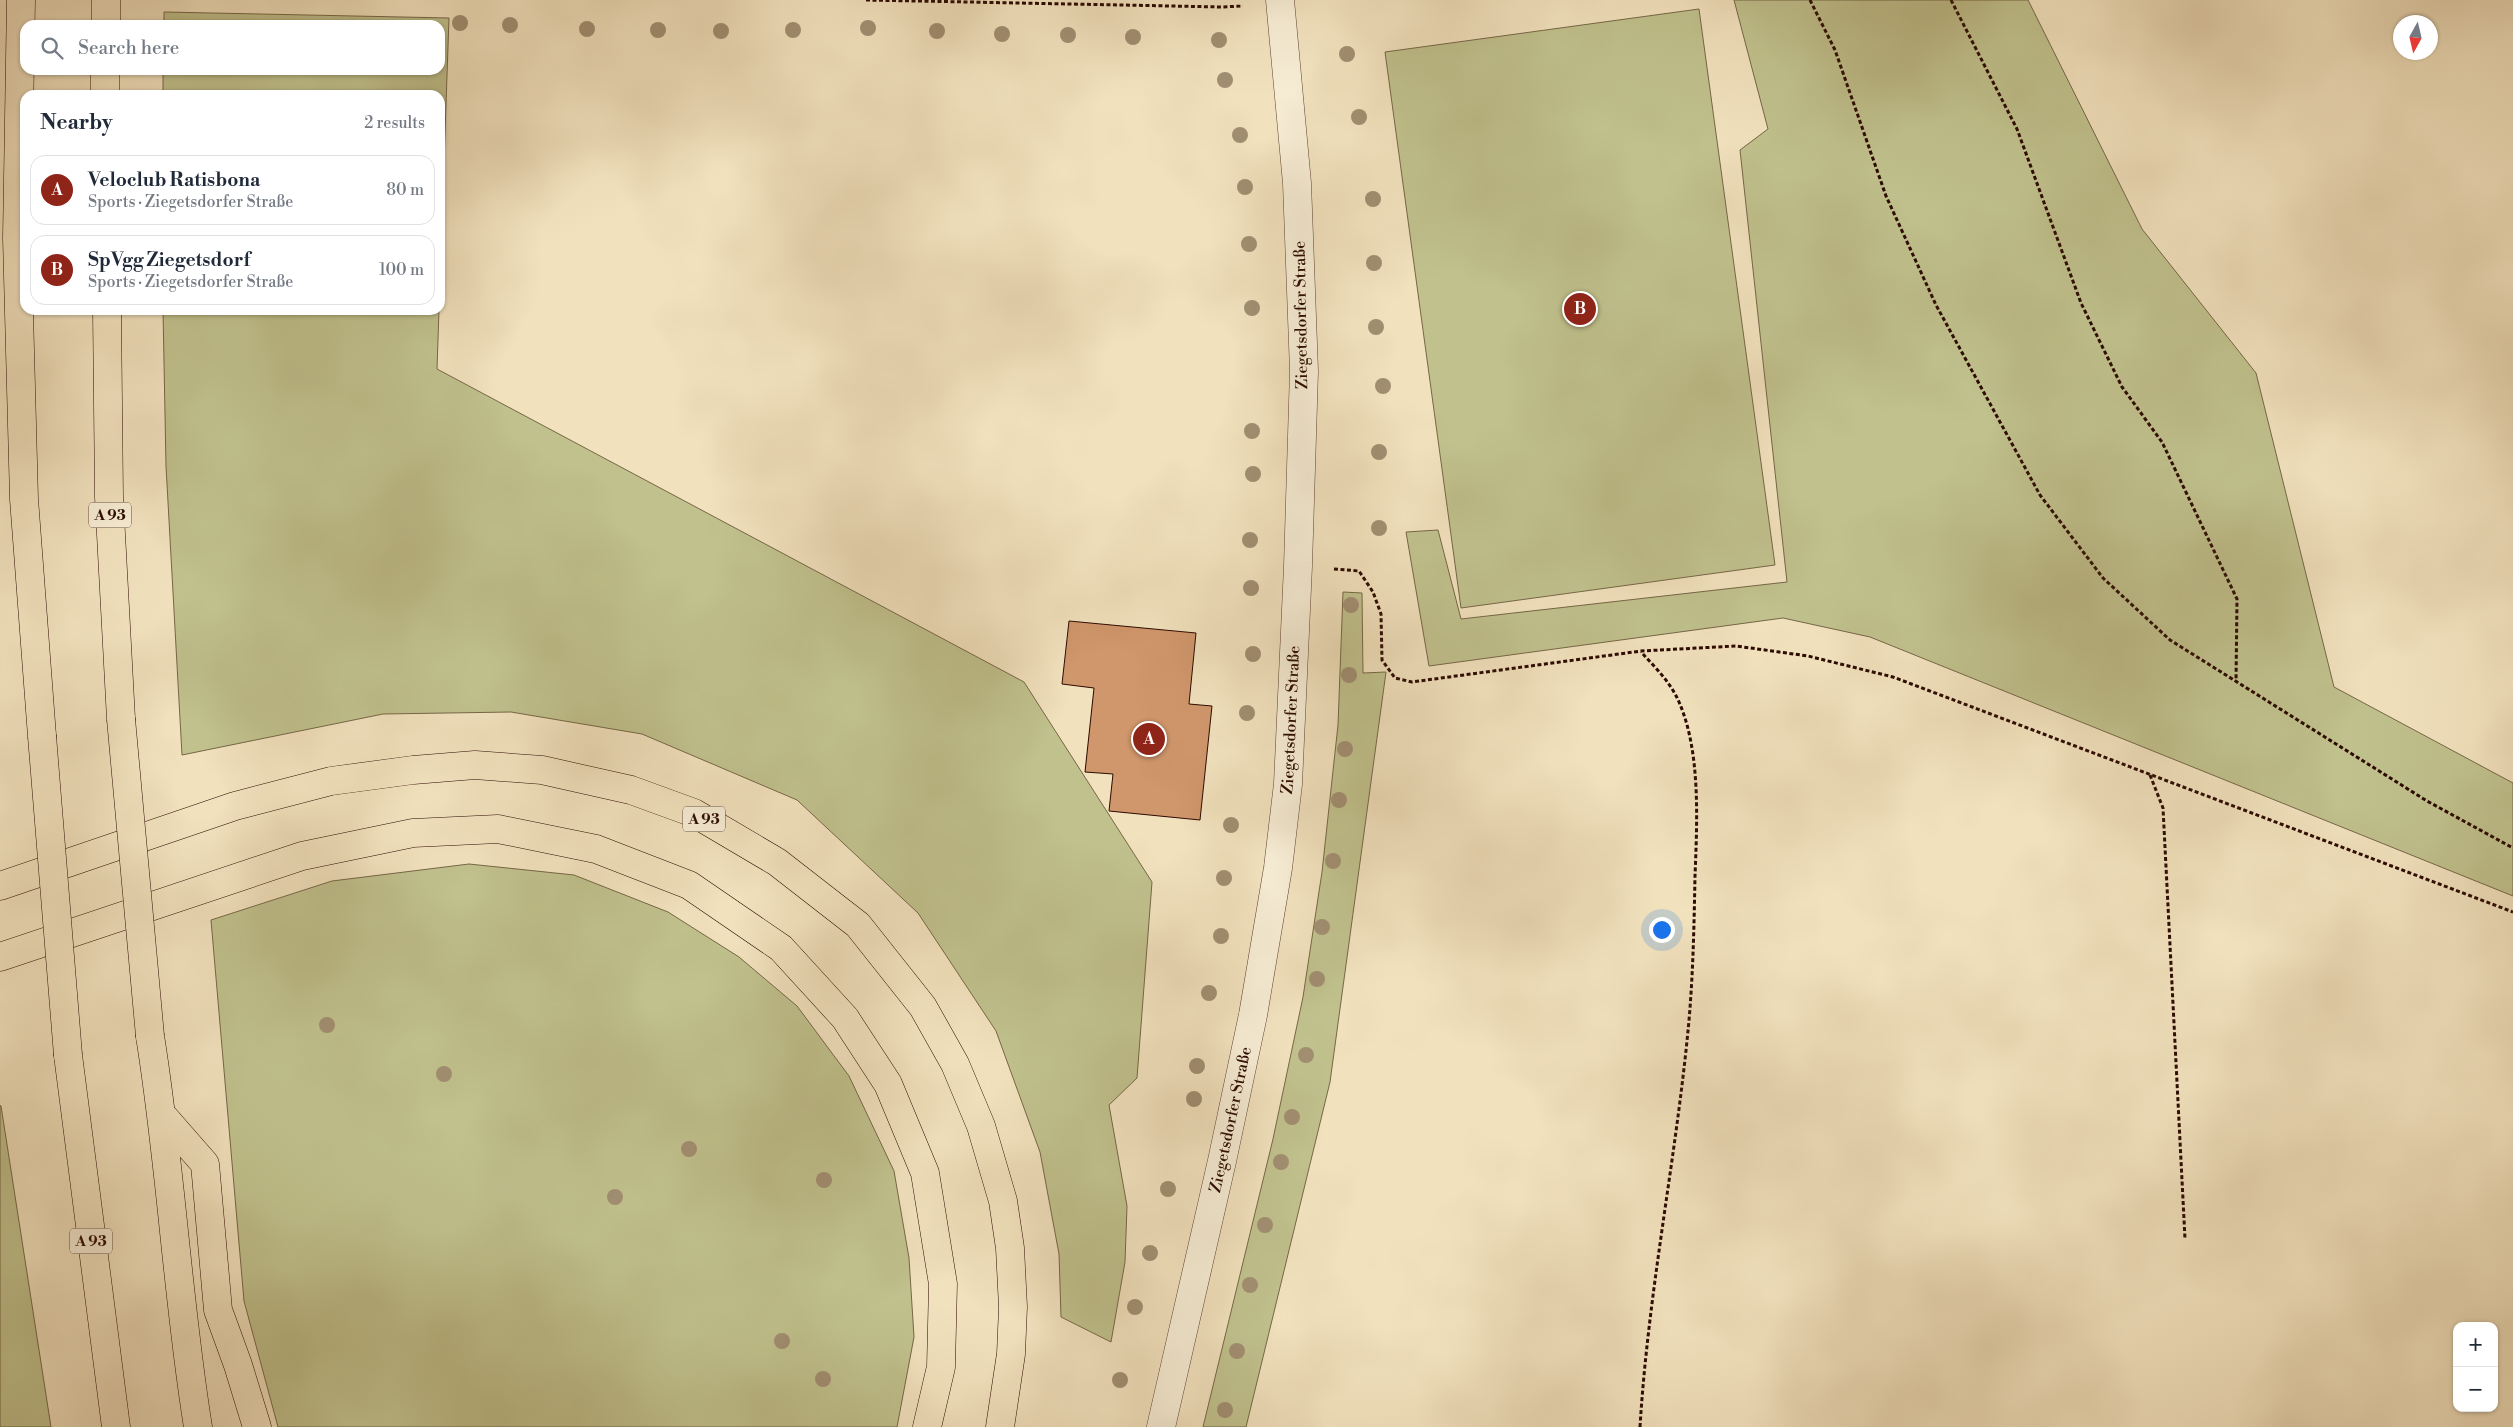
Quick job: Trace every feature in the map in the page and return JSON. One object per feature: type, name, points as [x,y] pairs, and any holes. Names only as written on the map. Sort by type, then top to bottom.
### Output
[{"type":"highway","name":"A 93","points":[[21,0],[21,20]]},
{"type":"highway","points":[[106,0],[106,20]]},
{"type":"highway","name":"A 93","points":[[20,60],[17,238],[24,499],[68,1055],[116,1427]]},
{"type":"highway","points":[[104,75],[105,90]]},
{"type":"highway","name":"A 93","points":[[107,315],[109,497],[121,719],[150,1036],[163,1116],[188,1366],[198,1427]]},
{"type":"highway","name":"A 93","points":[[0,886],[235,806],[331,781],[412,770],[475,764],[542,770],[631,790],[694,813],[777,862],[858,925],[923,1007],[955,1064],[981,1126],[1003,1201],[1010,1248],[1014,1307],[1011,1354],[1000,1427]]},
{"type":"highway","points":[[0,957],[302,856],[413,832],[498,829],[596,849],[689,885],[780,948],[845,1018],[888,1084],[924,1173],[943,1284],[941,1367],[926,1427]]},
{"type":"highway","points":[[163,1116],[204,1164],[218,1310],[238,1365],[257,1427]]},
{"type":"street","name":"Ziegetsdorfer Straße","points":[[1161,1427],[1222,1161],[1253,1015],[1278,868],[1288,784],[1298,566],[1303,361],[1298,182],[1280,2]]},
{"type":"path","points":[[866,0],[1222,7],[1280,2]]},
{"type":"path","points":[[1810,0],[1835,50],[1886,196],[1936,305],[2040,495],[2103,578],[2170,640],[2427,801],[2513,848]]},
{"type":"path","points":[[1951,0],[2017,129],[2085,311],[2122,387],[2162,442],[2237,599],[2236,682]]},
{"type":"path","points":[[1298,566],[1359,571],[1373,592],[1381,614],[1382,660],[1395,678],[1412,682],[1640,651],[1736,646],[1808,656],[1893,677],[2513,912]]},
{"type":"path","points":[[1640,651],[1665,679],[1679,702],[1688,730],[1694,767],[1696,833],[1688,1030],[1666,1208],[1644,1357],[1640,1427]]},
{"type":"path","points":[[2150,775],[2163,808],[2185,1239]]},
{"type":"green space","points":[[1734,0],[2028,0],[2142,229],[2256,373],[2334,687],[2513,783],[2513,896],[1870,637],[1783,618],[1429,666],[1406,532],[1438,530],[1461,619],[1787,582],[1740,150],[1768,129]]},
{"type":"green space","points":[[1699,9],[1775,565],[1461,608],[1385,52]]},
{"type":"green space","points":[[164,12],[449,18],[445,133],[445,90],[163,90],[163,75],[445,75],[445,20],[164,20]]},
{"type":"green space","points":[[163,315],[439,315],[437,369],[1024,682],[1152,882],[1137,1078],[1109,1105],[1127,1206],[1125,1262],[1111,1342],[1061,1317],[1059,1254],[1040,1152],[996,1031],[918,913],[797,800],[642,734],[511,712],[383,714],[182,755],[166,466]]},
{"type":"green space","points":[[1343,592],[1362,593],[1363,673],[1386,672],[1330,1082],[1246,1427],[1203,1427],[1273,1139],[1303,997],[1322,872],[1338,725]]},
{"type":"green space","points":[[469,864],[574,875],[668,912],[739,957],[797,1006],[849,1076],[894,1171],[909,1258],[914,1337],[897,1427],[278,1427],[244,1301],[211,920],[332,881]]},
{"type":"green space","points":[[1,1106],[51,1427],[0,1427]]},
{"type":"building","points":[[1069,621],[1196,633],[1189,704],[1212,706],[1200,820],[1109,811],[1113,774],[1085,772],[1094,688],[1062,684]]},
{"type":"place","name":"SpVgg Ziegetsdorf","points":[[1580,309]]},
{"type":"place","name":"Veloclub Ratisbona","points":[[1149,739]]}]
